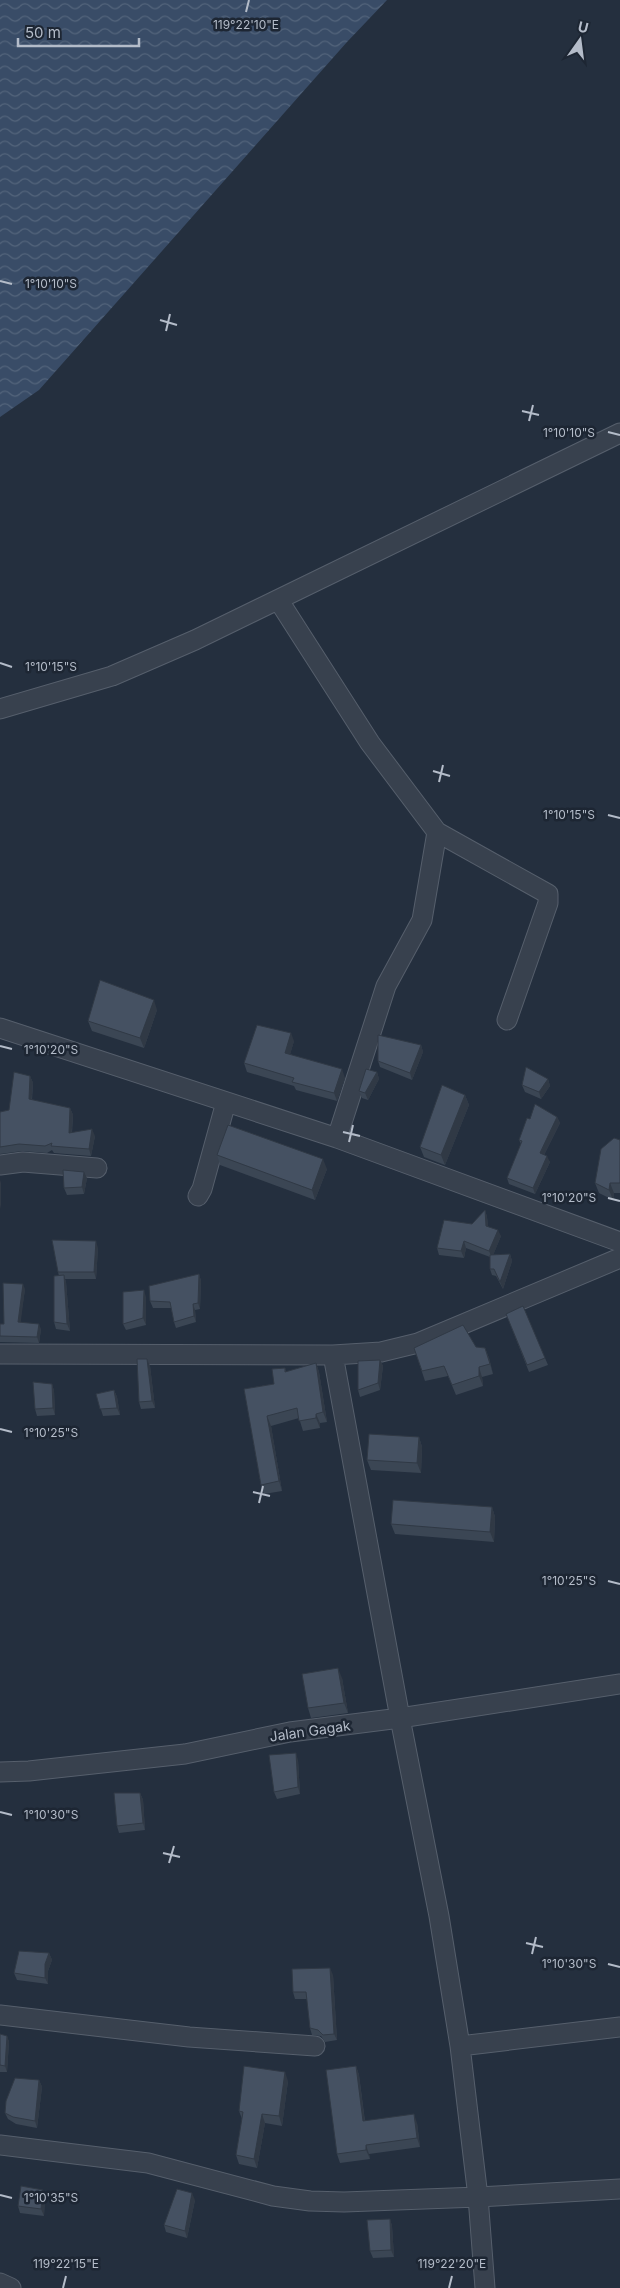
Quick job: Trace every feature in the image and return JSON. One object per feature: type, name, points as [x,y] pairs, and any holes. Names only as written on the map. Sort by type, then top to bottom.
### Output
[{"type":"street","points":[[0,709],[112,676],[279,601],[620,433]]},
{"type":"street","points":[[279,601],[370,743],[437,832],[548,894],[548,903],[507,1020]]},
{"type":"street","points":[[338,1138],[386,986],[422,920],[437,832]]},
{"type":"street","points":[[0,1028],[338,1138],[620,1242]]},
{"type":"street","points":[[198,1196],[202,1189],[226,1102]]},
{"type":"street","points":[[0,1165],[23,1162],[97,1168]]},
{"type":"street","points":[[0,1354],[333,1355],[381,1352],[418,1343],[620,1258]]},
{"type":"street","points":[[333,1355],[400,1718],[439,1916],[460,2046],[478,2197],[485,2288]]},
{"type":"street","name":"Jalan Gagak","points":[[0,1772],[29,1771],[185,1754],[290,1732],[400,1718],[620,1684]]},
{"type":"street","points":[[0,2015],[189,2037],[315,2046]]},
{"type":"street","points":[[460,2046],[620,2027]]},
{"type":"street","points":[[0,2145],[148,2163],[273,2196],[310,2201],[344,2202],[478,2197],[620,2189]]},
{"type":"street","points":[[0,2283],[11,2288]]},
{"type":"water","points":[[0,0],[387,0],[347,42],[39,390],[0,417]]},
{"type":"building","points":[[100,980],[154,1000],[140,1038],[88,1021]]},
{"type":"building","points":[[257,1025],[291,1033],[285,1053],[342,1069],[334,1093],[292,1082],[294,1078],[244,1063]]},
{"type":"building","points":[[378,1035],[421,1045],[410,1073],[378,1061]]},
{"type":"building","points":[[526,1067],[548,1079],[539,1092],[522,1085]]},
{"type":"building","points":[[366,1069],[377,1072],[365,1093],[359,1091]]},
{"type":"building","points":[[14,1072],[30,1076],[29,1099],[70,1108],[69,1133],[92,1129],[89,1149],[51,1146],[52,1143],[45,1146],[19,1144],[0,1147],[0,1112],[9,1110]]},
{"type":"building","points":[[442,1085],[465,1095],[441,1155],[420,1147]]},
{"type":"building","points":[[535,1104],[557,1117],[540,1153],[547,1156],[533,1188],[507,1178],[522,1141],[519,1140],[527,1118],[530,1119]]},
{"type":"building","points":[[228,1125],[323,1159],[312,1190],[217,1155]]},
{"type":"building","points":[[614,1138],[620,1140],[620,1183],[610,1183],[609,1190],[595,1183],[601,1149]]},
{"type":"building","points":[[63,1170],[84,1172],[82,1187],[64,1188]]},
{"type":"building","points":[[485,1210],[486,1226],[498,1230],[489,1251],[464,1241],[461,1251],[437,1248],[444,1220],[472,1224]]},
{"type":"building","points":[[52,1240],[96,1241],[94,1272],[58,1272]]},
{"type":"building","points":[[510,1254],[500,1282],[494,1269],[490,1269],[490,1255]]},
{"type":"building","points":[[199,1274],[198,1303],[193,1304],[194,1316],[174,1322],[170,1302],[150,1301],[149,1286]]},
{"type":"building","points":[[64,1275],[67,1324],[54,1322],[54,1276]]},
{"type":"building","points":[[3,1283],[23,1284],[18,1322],[39,1324],[37,1337],[0,1336],[0,1324],[4,1324]]},
{"type":"building","points":[[144,1290],[143,1318],[123,1324],[123,1292]]},
{"type":"building","points":[[523,1306],[545,1358],[527,1365],[506,1314]]},
{"type":"building","points":[[463,1325],[476,1347],[485,1348],[490,1364],[479,1367],[479,1376],[452,1385],[444,1366],[422,1371],[414,1348]]},
{"type":"building","points":[[137,1359],[147,1359],[152,1401],[139,1402]]},
{"type":"building","points":[[380,1360],[378,1383],[358,1390],[358,1361]]},
{"type":"building","points":[[316,1363],[323,1412],[316,1414],[316,1418],[299,1421],[297,1408],[267,1416],[279,1481],[261,1485],[244,1389],[274,1384],[272,1369],[285,1368],[285,1372]]},
{"type":"building","points":[[33,1382],[52,1384],[53,1408],[35,1409]]},
{"type":"building","points":[[114,1390],[117,1408],[100,1409],[96,1394]]},
{"type":"building","points":[[369,1434],[419,1437],[417,1463],[367,1460]]},
{"type":"building","points":[[393,1500],[492,1507],[490,1532],[391,1524]]},
{"type":"building","points":[[338,1668],[344,1703],[308,1708],[302,1674]]},
{"type":"building","points":[[296,1753],[298,1787],[274,1792],[269,1755]]},
{"type":"building","points":[[114,1793],[140,1793],[143,1823],[117,1826]]},
{"type":"building","points":[[19,1951],[49,1953],[45,1964],[45,1978],[14,1973]]},
{"type":"building","points":[[330,1968],[334,2034],[323,2035],[318,2030],[310,2028],[306,1992],[293,1992],[292,1969]]},
{"type":"building","points":[[0,2034],[7,2036],[5,2066],[0,2065]]},
{"type":"building","points":[[244,2066],[285,2072],[279,2116],[262,2114],[254,2159],[236,2155],[243,2112],[239,2111]]},
{"type":"building","points":[[356,2066],[363,2121],[414,2114],[417,2138],[366,2145],[366,2150],[337,2154],[326,2070]]},
{"type":"building","points":[[15,2078],[39,2080],[35,2121],[13,2117],[5,2113],[6,2101]]},
{"type":"building","points":[[21,2186],[43,2190],[41,2209],[18,2206]]},
{"type":"building","points":[[177,2189],[192,2193],[185,2231],[164,2225]]},
{"type":"building","points":[[390,2219],[391,2250],[370,2251],[367,2220]]}]
